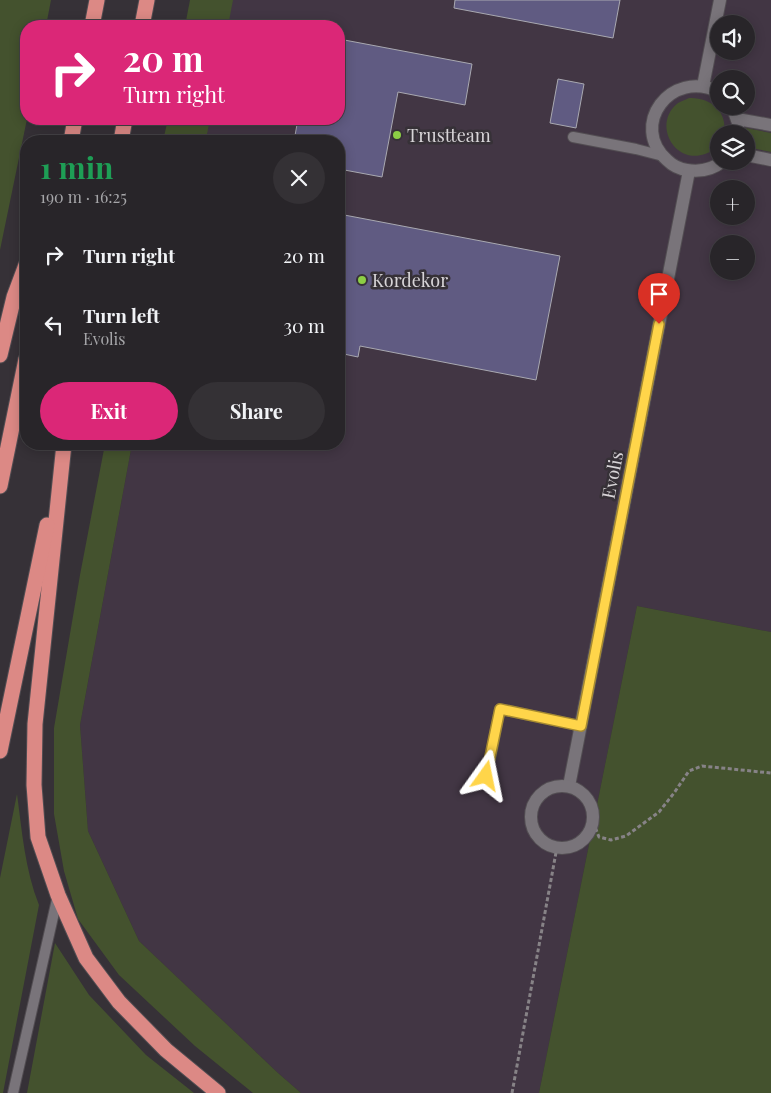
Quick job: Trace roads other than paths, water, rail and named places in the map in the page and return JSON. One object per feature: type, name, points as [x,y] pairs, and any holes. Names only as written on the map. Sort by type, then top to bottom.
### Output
[{"type":"highway","points":[[93,20],[97,0]]},
{"type":"highway","points":[[143,20],[147,0]]},
{"type":"highway","points":[[0,355],[14,297],[20,281]]},
{"type":"highway","points":[[0,486],[20,388]]},
{"type":"highway","points":[[0,751],[63,450]]},
{"type":"highway","points":[[63,450],[35,724],[34,785],[38,837],[58,894],[86,958],[119,1002],[166,1050],[218,1093]]},
{"type":"street","points":[[703,86],[720,0]]},
{"type":"street","points":[[710,89],[703,86],[688,86],[677,90],[660,104],[655,114],[653,125],[656,147],[672,164],[689,171],[710,168]]},
{"type":"street","points":[[735,115],[737,125]]},
{"type":"street","points":[[737,119],[771,125]]},
{"type":"street","points":[[755,157],[771,160]]},
{"type":"street","name":"Evolis","points":[[569,786],[689,171]]},
{"type":"street","points":[[569,786],[580,791],[588,799],[593,810],[593,822],[588,834],[580,842],[569,847],[557,847],[548,844],[534,830],[531,821],[532,811],[535,802],[549,788],[569,786]]},
{"type":"lane","points":[[573,137],[663,156]]},
{"type":"lane","points":[[486,776],[500,709],[581,726]]},
{"type":"lane","points":[[13,1093],[58,894]]},
{"type":"place","name":"Trustteam","points":[[397,135]]},
{"type":"place","name":"Kordekor","points":[[362,280]]}]
